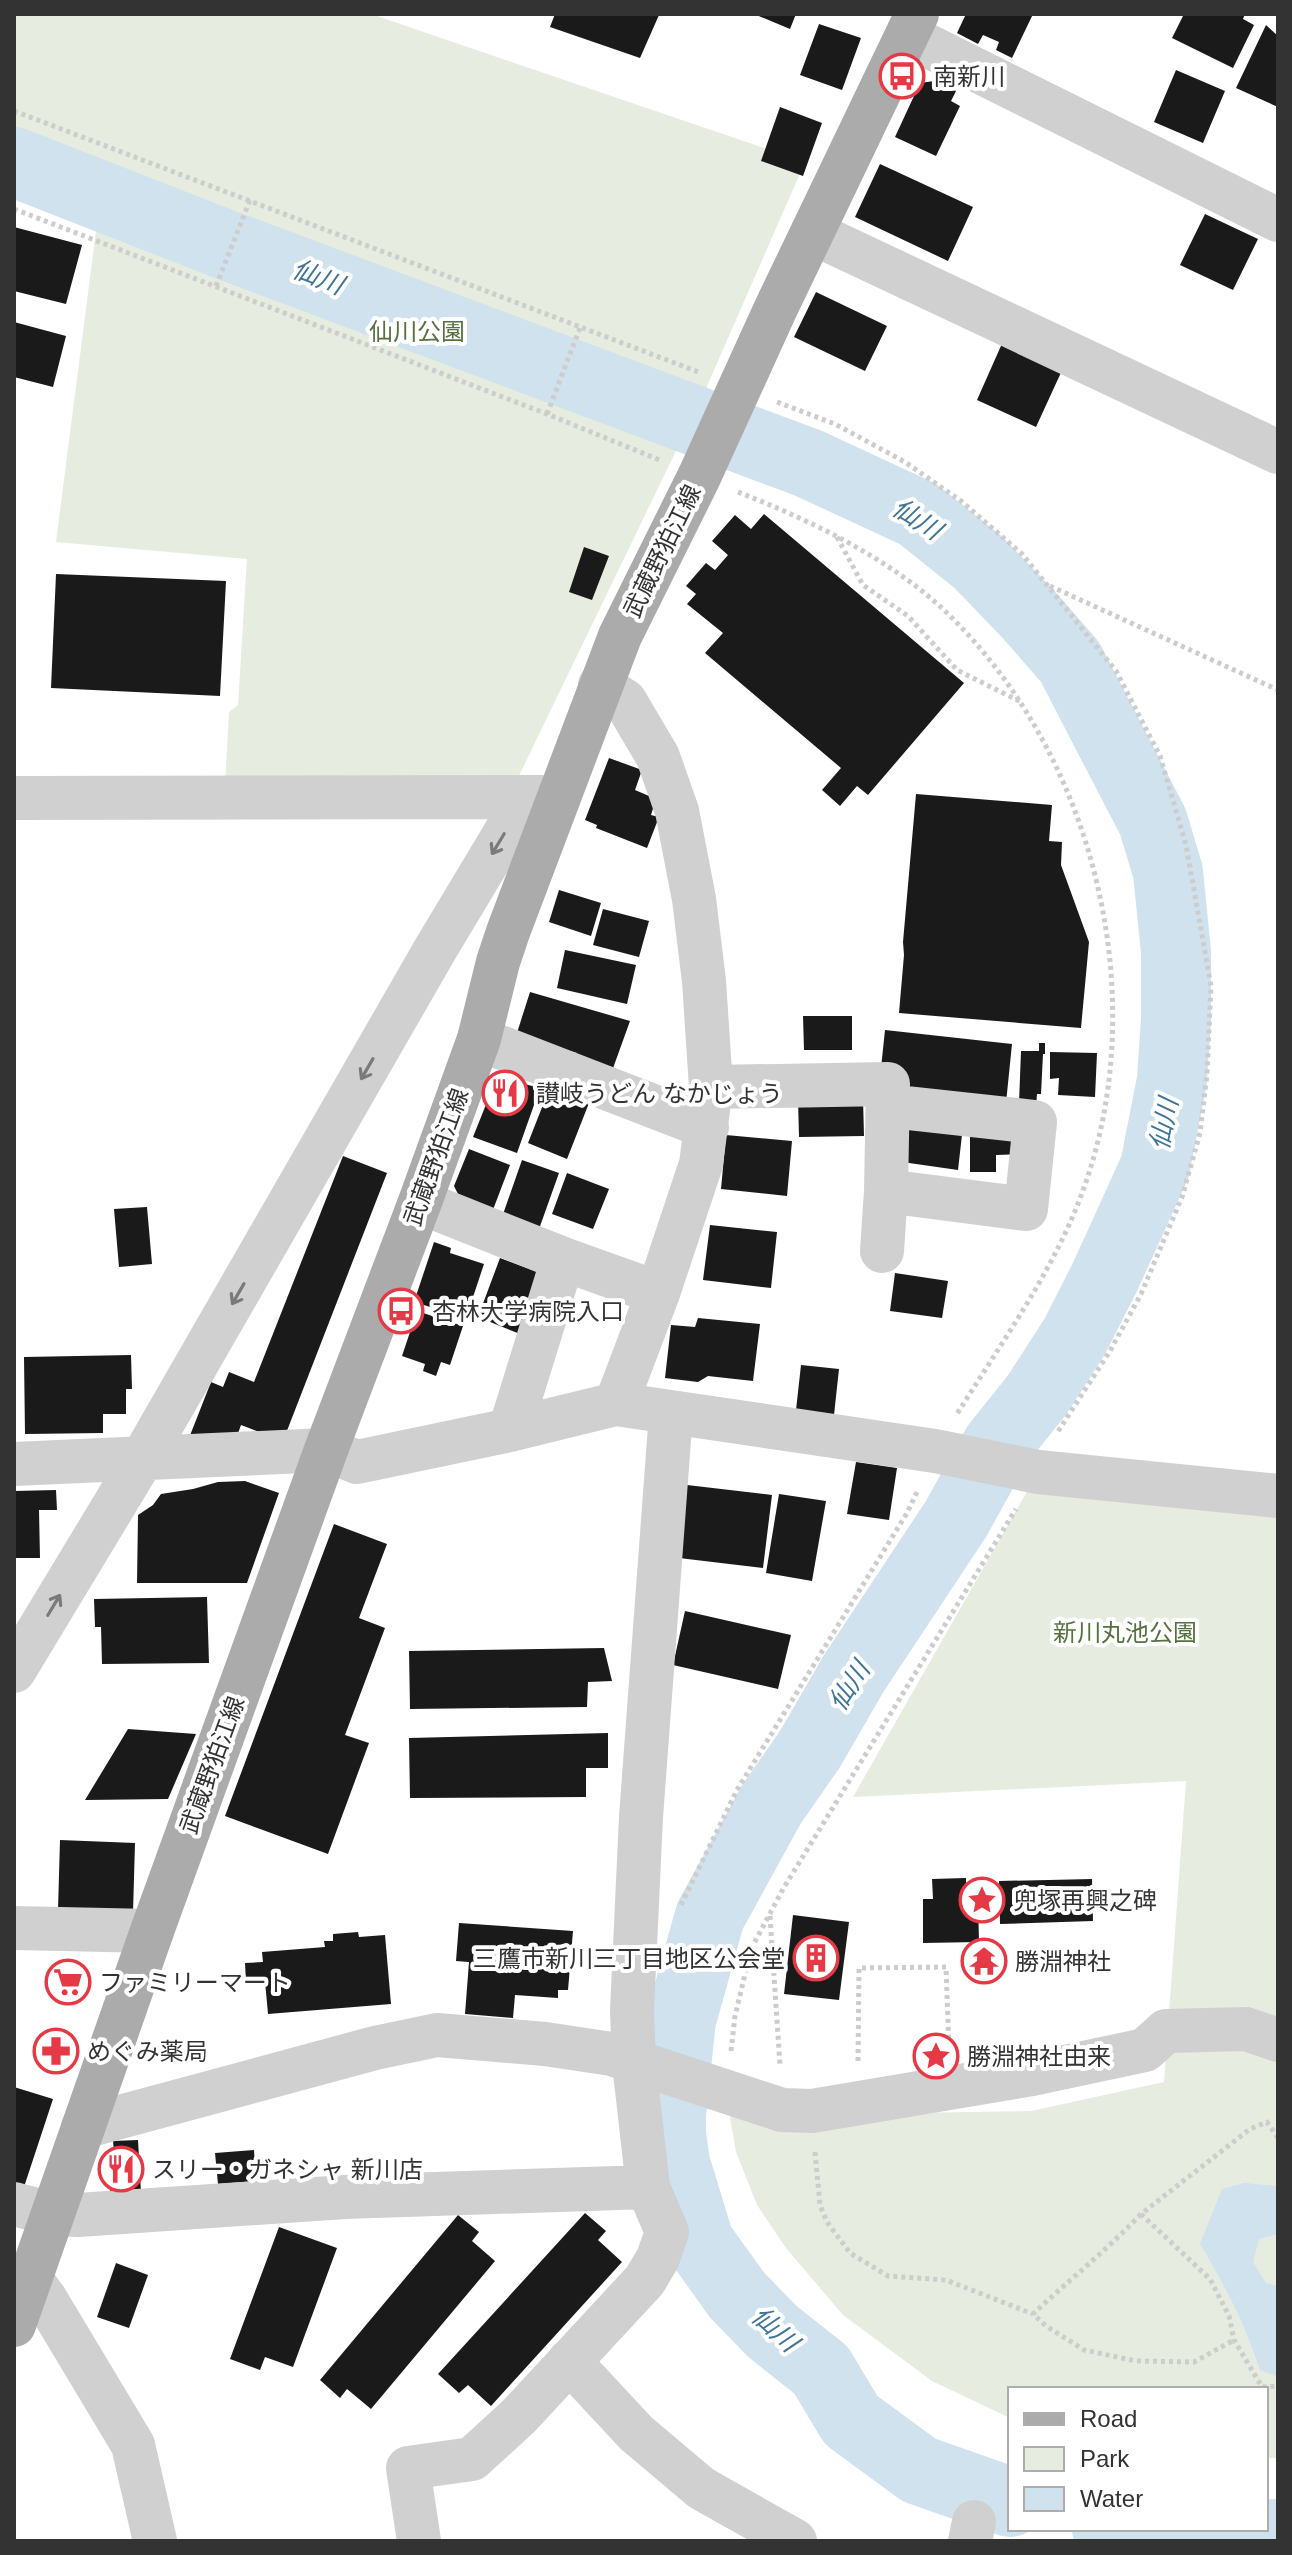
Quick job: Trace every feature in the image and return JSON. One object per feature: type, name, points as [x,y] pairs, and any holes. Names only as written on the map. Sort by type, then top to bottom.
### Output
[{"type":"main road","name":"武蔵野狛江線","points":[[14,2325],[30,2278],[33,2209],[83,2127],[326,1450],[479,1039],[498,962],[600,685],[620,636],[699,477],[912,25]]},
{"type":"street","points":[[912,25],[1278,220]]},
{"type":"street","points":[[813,233],[1278,452]]},
{"type":"street","points":[[600,685],[625,701],[658,757],[677,811],[694,899],[704,981],[709,1107],[701,1164],[658,1293],[616,1404]]},
{"type":"street","points":[[14,798],[559,797]]},
{"type":"street","points":[[14,1671],[142,1459],[508,828],[559,797]]},
{"type":"street","points":[[479,1039],[709,1107],[888,1084],[882,1251]]},
{"type":"street","points":[[886,1191],[1026,1209],[1035,1122],[889,1106]]},
{"type":"street","points":[[420,1202],[658,1293]]},
{"type":"street","points":[[510,1430],[563,1259]]},
{"type":"street","points":[[14,1464],[326,1450],[357,1462],[616,1404],[935,1451],[1038,1472],[1278,1496]]},
{"type":"street","points":[[419,2541],[408,2468],[472,2459],[519,2416],[645,2280],[658,2258],[667,2232],[648,2187],[634,2063],[632,2011],[636,1902],[671,1413]]},
{"type":"street","points":[[14,1928],[152,1931]]},
{"type":"street","points":[[83,2127],[375,2048],[437,2035],[545,2044],[612,2054],[797,2110],[1032,2074],[1145,2050],[1166,2031],[1246,2029],[1278,2040]]},
{"type":"street","points":[[33,2209],[78,2215],[345,2197],[648,2187]]},
{"type":"street","points":[[30,2278],[133,2445],[155,2541]]},
{"type":"street","points":[[569,2361],[636,2433],[701,2488],[795,2541]]},
{"type":"path","points":[[14,111],[835,424],[905,462],[971,510],[1022,554],[1116,671],[1160,756],[1186,845],[1211,986],[1207,1074],[1200,1133],[1182,1197],[1141,1294],[1110,1351],[1062,1424],[1038,1472],[751,1949],[735,2016],[726,2090]]},
{"type":"path","points":[[216,286],[250,200]]},
{"type":"path","points":[[14,209],[547,414],[775,506],[836,536],[888,567],[946,611],[1007,679],[1037,727],[1077,814],[1098,884],[1109,961],[1113,1031],[1105,1109],[1086,1182],[1052,1260],[935,1451],[907,1513],[737,1790],[676,1918]]},
{"type":"path","points":[[547,414],[580,328]]},
{"type":"path","points":[[836,536],[863,585],[908,616],[957,670],[1022,703]]},
{"type":"path","points":[[1047,585],[1278,690]]},
{"type":"path","points":[[770,1915],[797,2110],[820,2205],[827,2222],[850,2253],[888,2276],[946,2280],[1033,2314],[1084,2350],[1136,2361],[1194,2362],[1234,2340]]},
{"type":"path","points":[[857,2103],[859,1968],[946,1967],[951,2086]]},
{"type":"path","points":[[1033,2314],[1108,2249],[1141,2214],[1250,2129],[1267,2122],[1278,2138]]},
{"type":"path","points":[[1141,2214],[1210,2279],[1229,2316],[1234,2340],[1262,2387],[1278,2386]]},
{"type":"green space","name":"仙川公園","points":[[14,14],[371,14],[805,162],[704,393],[515,784],[225,786],[229,712],[238,705],[247,559],[56,542],[96,231],[14,196]]},
{"type":"green space","name":"新川丸池公園","points":[[1038,1472],[1278,1496],[1278,2458],[1268,2458],[1268,2387],[1008,2387],[1008,2417],[932,2381],[843,2315],[786,2248],[757,2205],[736,2152],[729,2112],[1031,2111],[1164,2082],[1186,1781],[853,1797]]},
{"type":"water","points":[[1244,2183],[1278,2186],[1278,2234],[1259,2239],[1253,2262],[1266,2283],[1278,2286],[1278,2377],[1260,2370],[1234,2305],[1200,2244],[1222,2189]]},
{"type":"building","points":[[555,14],[659,15],[640,58],[550,27]]},
{"type":"building","points":[[754,14],[796,14],[790,29]]},
{"type":"building","points":[[966,14],[1033,14],[1012,58],[996,50],[999,42],[983,35],[978,44],[957,33]]},
{"type":"building","points":[[1184,14],[1245,14],[1243,19],[1254,25],[1233,68],[1172,38]]},
{"type":"building","points":[[819,24],[861,38],[842,90],[800,75]]},
{"type":"building","points":[[1266,25],[1278,36],[1278,107],[1236,88]]},
{"type":"building","points":[[1176,70],[1225,91],[1203,143],[1154,122]]},
{"type":"building","points":[[934,81],[956,91],[951,101],[960,106],[936,156],[895,137],[920,83]]},
{"type":"building","points":[[780,107],[822,123],[803,176],[761,161]]},
{"type":"building","points":[[880,164],[973,207],[948,261],[855,217]]},
{"type":"building","points":[[1205,214],[1258,239],[1233,290],[1180,265]]},
{"type":"building","points":[[14,227],[82,245],[66,304],[14,291]]},
{"type":"building","points":[[816,292],[887,326],[865,371],[794,337]]},
{"type":"building","points":[[14,322],[66,336],[53,387],[14,377]]},
{"type":"building","points":[[1004,339],[1064,366],[1036,427],[977,400]]},
{"type":"building","points":[[764,514],[964,683],[868,795],[857,786],[840,806],[822,790],[841,768],[705,653],[723,633],[687,604],[696,594],[686,586],[706,563],[715,570],[728,555],[712,541],[735,515],[751,529]]},
{"type":"building","points":[[584,547],[609,556],[592,600],[569,592]]},
{"type":"building","points":[[56,574],[226,581],[220,696],[51,688]]},
{"type":"building","points":[[609,758],[642,770],[635,790],[656,799],[651,815],[659,817],[647,848],[596,828],[597,825],[585,820]]},
{"type":"building","points":[[916,794],[1052,805],[1049,841],[1062,842],[1061,865],[1089,942],[1081,1028],[899,1013]]},
{"type":"building","points":[[559,890],[601,903],[591,936],[549,922]]},
{"type":"building","points":[[603,909],[649,921],[639,957],[593,945]]},
{"type":"building","points":[[565,950],[636,965],[627,1004],[557,988]]},
{"type":"building","points":[[530,992],[630,1021],[612,1071],[575,1058],[577,1053],[516,1036]]},
{"type":"building","points":[[803,1016],[852,1016],[852,1050],[804,1050]]},
{"type":"building","points":[[885,1030],[1012,1044],[1006,1103],[902,1092],[905,1071],[881,1068]]},
{"type":"building","points":[[1039,1043],[1045,1043],[1045,1054],[1041,1094],[1037,1094],[1036,1107],[1019,1103],[1021,1051],[1039,1051]]},
{"type":"building","points":[[1050,1052],[1097,1053],[1095,1097],[1058,1095],[1059,1078],[1050,1079]]},
{"type":"building","points":[[497,1077],[540,1088],[517,1153],[473,1137]]},
{"type":"building","points":[[550,1087],[589,1103],[567,1159],[528,1143]]},
{"type":"building","points":[[863,1098],[864,1136],[799,1137],[798,1099]]},
{"type":"building","points":[[963,1126],[958,1170],[902,1162],[907,1129]]},
{"type":"building","points":[[1025,1128],[1025,1154],[996,1155],[996,1172],[970,1172],[970,1129]]},
{"type":"building","points":[[726,1135],[792,1141],[787,1196],[721,1189]]},
{"type":"building","points":[[469,1149],[510,1165],[491,1215],[461,1200],[454,1186]]},
{"type":"building","points":[[343,1156],[387,1173],[283,1441],[241,1425],[236,1439],[189,1438],[211,1382],[223,1387],[229,1372],[254,1382]]},
{"type":"building","points":[[522,1160],[559,1173],[539,1229],[502,1217]]},
{"type":"building","points":[[567,1173],[609,1189],[593,1229],[552,1214]]},
{"type":"building","points":[[147,1207],[152,1264],[119,1267],[114,1209]]},
{"type":"building","points":[[710,1225],[777,1232],[771,1288],[703,1280]]},
{"type":"building","points":[[434,1242],[451,1248],[450,1253],[484,1264],[466,1318],[414,1302]]},
{"type":"building","points":[[500,1258],[543,1274],[520,1334],[478,1317]]},
{"type":"building","points":[[895,1273],[948,1281],[942,1318],[890,1311]]},
{"type":"building","points":[[417,1311],[463,1326],[450,1365],[441,1362],[436,1376],[423,1371],[425,1364],[402,1356]]},
{"type":"building","points":[[698,1318],[760,1324],[753,1381],[708,1376],[698,1382],[665,1378],[671,1325],[695,1327]]},
{"type":"building","points":[[131,1355],[132,1389],[126,1389],[126,1414],[103,1414],[103,1433],[25,1434],[24,1357]]},
{"type":"building","points":[[801,1365],[839,1369],[834,1415],[796,1410]]},
{"type":"building","points":[[856,1462],[897,1468],[889,1520],[847,1514]]},
{"type":"building","points":[[245,1481],[279,1493],[247,1583],[137,1583],[138,1515],[153,1505],[161,1494],[218,1482]]},
{"type":"building","points":[[687,1485],[772,1495],[763,1568],[679,1558]]},
{"type":"building","points":[[56,1490],[57,1510],[39,1510],[40,1558],[14,1558],[14,1491]]},
{"type":"building","points":[[779,1494],[826,1501],[812,1581],[766,1573]]},
{"type":"building","points":[[334,1524],[387,1544],[359,1618],[385,1628],[345,1735],[369,1743],[328,1854],[225,1816]]},
{"type":"building","points":[[207,1597],[209,1663],[102,1664],[101,1627],[95,1627],[94,1599]]},
{"type":"building","points":[[685,1611],[791,1635],[778,1689],[673,1665]]},
{"type":"building","points":[[604,1648],[612,1681],[588,1682],[587,1707],[410,1709],[409,1651]]},
{"type":"building","points":[[128,1729],[196,1734],[168,1799],[85,1800]]},
{"type":"building","points":[[608,1733],[608,1768],[586,1768],[586,1797],[410,1798],[409,1738]]},
{"type":"building","points":[[60,1840],[135,1843],[133,1913],[58,1910]]},
{"type":"building","points":[[966,1878],[966,1899],[978,1899],[979,1942],[923,1943],[923,1899],[933,1899],[932,1879]]},
{"type":"building","points":[[1092,1879],[1093,1921],[1000,1924],[999,1881]]},
{"type":"building","name":"三鷹市新川三丁目地区公会堂","points":[[793,1915],[849,1922],[839,2000],[784,1994]]},
{"type":"building","points":[[459,1923],[573,1931],[568,1990],[558,1990],[558,1998],[515,1995],[513,2018],[465,2014],[469,1962],[456,1961]]},
{"type":"building","points":[[358,1932],[359,1937],[385,1935],[391,2004],[268,2014],[265,1981],[246,1982],[245,1963],[263,1962],[262,1952],[325,1947],[324,1941],[333,1941],[333,1934]]},
{"type":"building","points":[[14,2087],[53,2099],[23,2190],[14,2187]]},
{"type":"building","points":[[138,2140],[141,2192],[110,2193],[109,2163],[115,2163],[113,2141]]},
{"type":"building","points":[[254,2150],[256,2181],[218,2184],[215,2153]]},
{"type":"building","points":[[585,2213],[606,2231],[598,2240],[622,2262],[491,2406],[468,2385],[459,2393],[438,2374]]},
{"type":"building","points":[[458,2215],[479,2232],[472,2241],[495,2261],[371,2409],[347,2389],[340,2398],[320,2380]]},
{"type":"building","points":[[279,2227],[337,2248],[293,2367],[265,2357],[260,2370],[230,2359]]},
{"type":"building","points":[[116,2263],[148,2275],[129,2328],[97,2317]]},
{"type":"waterway","name":"仙川","points":[[14,162],[808,463],[918,514],[978,562],[1070,662],[1153,822],[1168,872],[1176,952],[1172,1080],[1155,1167],[1075,1336],[1037,1395],[997,1445],[956,1519],[771,1805],[710,1916],[681,2020],[671,2114],[675,2163],[699,2242],[737,2295],[773,2332],[821,2370],[851,2420],[919,2470],[1008,2501]]},
{"type":"waterway","name":"仙川","points":[[1116,2531],[1154,2540],[1278,2534]]},
{"type":"place","name":"南新川","points":[[902,76]]},
{"type":"place","name":"讃岐うどん なかじょう","points":[[505,1093]]},
{"type":"place","name":"杏林大学病院入口","points":[[401,1311]]},
{"type":"place","name":"兜塚再興之碑","points":[[982,1900]]},
{"type":"place","name":"三鷹市新川三丁目地区公会堂","points":[[816,1958]]},
{"type":"place","name":"勝淵神社","points":[[984,1961]]},
{"type":"place","name":"ファミリーマート","points":[[68,1982]]},
{"type":"place","name":"めぐみ薬局","points":[[56,2051]]},
{"type":"place","name":"勝淵神社由来","points":[[936,2056]]},
{"type":"place","name":"スリー・ガネシャ 新川店","points":[[121,2169]]}]
